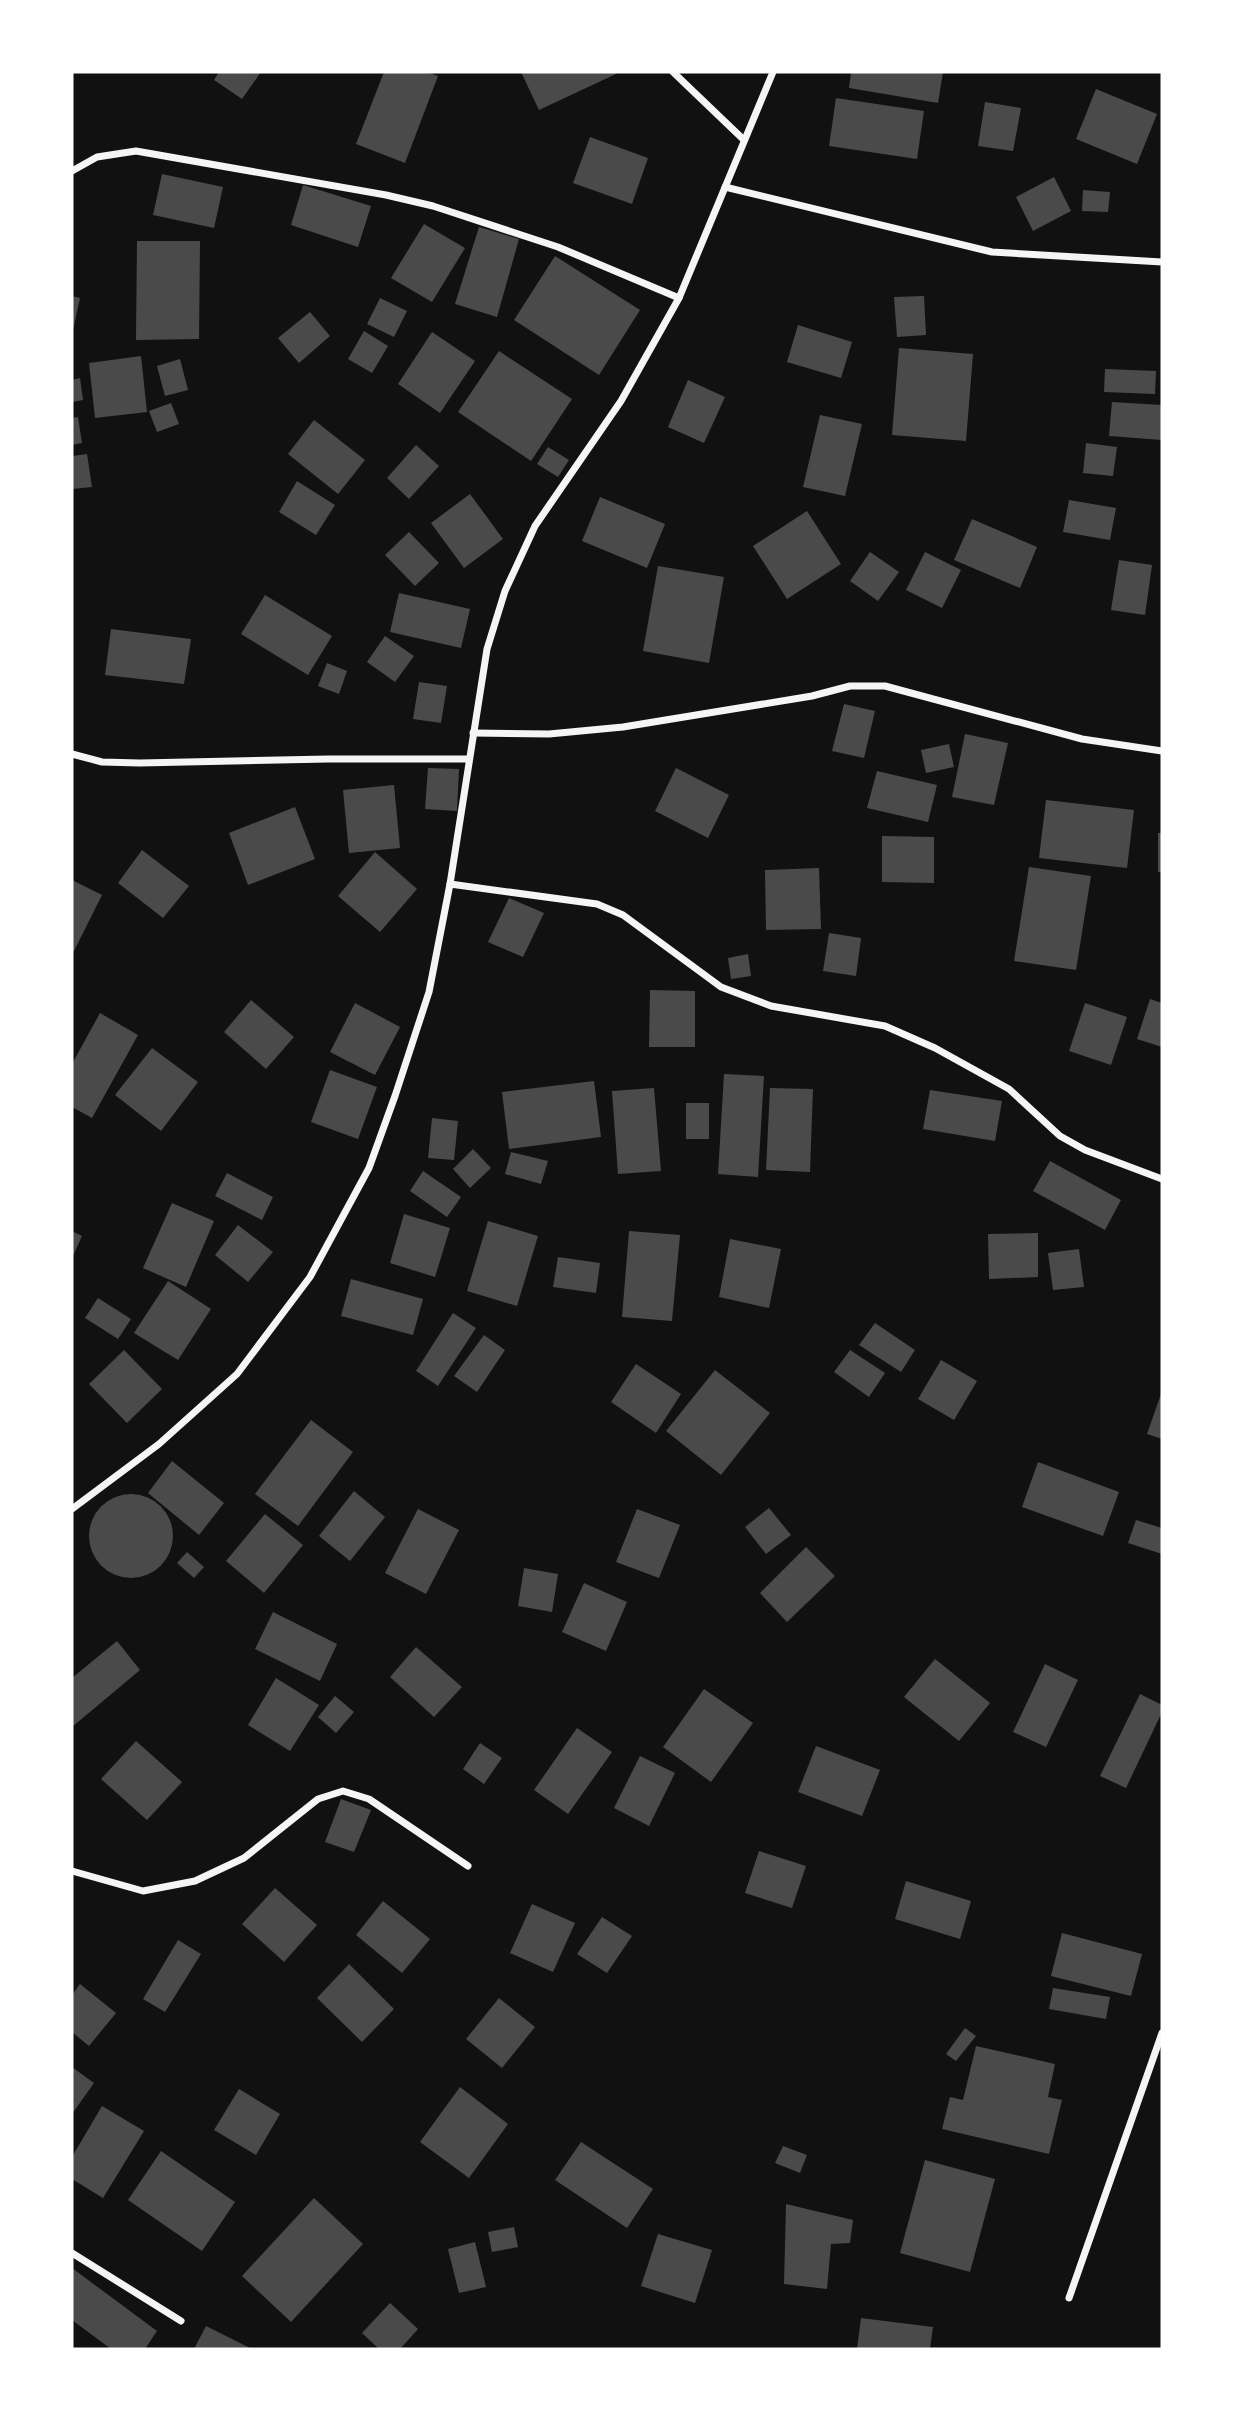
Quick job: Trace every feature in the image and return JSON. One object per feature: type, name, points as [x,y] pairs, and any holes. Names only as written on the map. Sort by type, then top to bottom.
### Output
[{"type":"street","points":[[673,72],[744,140]]},
{"type":"street","points":[[72,1509],[159,1444],[237,1374],[310,1277],[369,1168],[429,992],[450,884],[487,649],[505,591],[535,526],[621,401],[679,298],[773,72]]},
{"type":"street","points":[[72,171],[97,157],[136,152],[386,195],[433,206],[558,247],[679,298]]},
{"type":"street","points":[[725,187],[992,252],[1162,262]]},
{"type":"street","points":[[473,733],[550,734],[623,727],[812,696],[850,686],[885,686],[1082,739],[1162,751]]},
{"type":"street","points":[[72,754],[103,762],[140,764],[328,759],[469,759]]},
{"type":"street","points":[[450,884],[597,904],[623,915],[721,987],[771,1006],[885,1026],[935,1048],[1009,1089],[1060,1136],[1085,1150],[1162,1178]]},
{"type":"street","points":[[72,1871],[143,1891],[195,1881],[244,1858],[318,1799],[343,1791],[369,1799],[468,1866]]},
{"type":"street","points":[[1069,2298],[1162,2033]]},
{"type":"street","points":[[72,2253],[181,2321]]},
{"type":"building","points":[[219,72],[261,72],[242,99],[214,80]]},
{"type":"building","points":[[384,72],[427,72],[438,76],[405,163],[356,144]]},
{"type":"building","points":[[521,72],[615,72],[616,74],[539,110]]},
{"type":"building","points":[[851,72],[943,72],[938,103],[849,88]]},
{"type":"building","points":[[1096,89],[1157,114],[1137,164],[1076,139]]},
{"type":"building","points":[[836,98],[924,111],[917,159],[829,146]]},
{"type":"building","points":[[985,102],[1021,108],[1013,151],[978,146]]},
{"type":"building","points":[[590,137],[648,158],[632,204],[573,183]]},
{"type":"building","points":[[162,174],[223,187],[214,228],[153,215]]},
{"type":"building","points":[[1054,177],[1071,211],[1033,231],[1016,197]]},
{"type":"building","points":[[303,185],[371,206],[358,247],[291,225]]},
{"type":"building","points":[[1083,190],[1110,192],[1108,212],[1082,211]]},
{"type":"building","points":[[424,224],[465,248],[432,302],[391,278]]},
{"type":"building","points":[[479,227],[519,239],[497,317],[455,304]]},
{"type":"building","points":[[137,241],[200,241],[199,339],[136,340]]},
{"type":"building","points":[[555,256],[640,310],[599,375],[514,320]]},
{"type":"building","points":[[72,296],[80,298],[73,330],[72,330]]},
{"type":"building","points":[[924,296],[926,335],[897,337],[894,297]]},
{"type":"building","points":[[380,298],[407,311],[394,337],[367,324]]},
{"type":"building","points":[[310,312],[330,336],[299,363],[278,338]]},
{"type":"building","points":[[798,325],[852,342],[841,378],[787,362]]},
{"type":"building","points":[[364,331],[388,346],[372,373],[348,359]]},
{"type":"building","points":[[432,332],[475,361],[440,413],[398,384]]},
{"type":"building","points":[[899,348],[973,354],[966,441],[892,435]]},
{"type":"building","points":[[499,351],[572,399],[531,461],[458,412]]},
{"type":"building","points":[[141,356],[147,412],[95,418],[89,363]]},
{"type":"building","points":[[180,359],[188,390],[165,396],[157,366]]},
{"type":"building","points":[[1105,369],[1156,371],[1155,394],[1104,392]]},
{"type":"building","points":[[80,378],[83,400],[72,402],[72,380]]},
{"type":"building","points":[[688,380],[725,397],[704,443],[668,427]]},
{"type":"building","points":[[1112,402],[1162,405],[1162,440],[1109,436]]},
{"type":"building","points":[[171,403],[179,424],[157,432],[149,411]]},
{"type":"building","points":[[820,415],[862,424],[845,496],[803,487]]},
{"type":"building","points":[[78,417],[82,443],[72,445],[72,418]]},
{"type":"building","points":[[314,420],[365,460],[338,494],[288,454]]},
{"type":"building","points":[[1086,443],[1117,447],[1113,476],[1083,473]]},
{"type":"building","points":[[416,445],[439,466],[409,499],[387,478]]},
{"type":"building","points":[[548,447],[569,460],[558,477],[537,464]]},
{"type":"building","points":[[87,454],[92,487],[72,489],[72,456]]},
{"type":"building","points":[[297,481],[335,505],[316,535],[279,512]]},
{"type":"building","points":[[470,494],[503,539],[464,568],[431,523]]},
{"type":"building","points":[[600,497],[665,524],[647,568],[582,541]]},
{"type":"building","points":[[1069,500],[1116,508],[1110,540],[1063,532]]},
{"type":"building","points":[[807,511],[841,564],[787,599],[753,546]]},
{"type":"building","points":[[972,519],[1037,547],[1020,588],[954,560]]},
{"type":"building","points":[[409,532],[439,563],[415,586],[385,555]]},
{"type":"building","points":[[870,552],[899,572],[878,601],[850,581]]},
{"type":"building","points":[[925,552],[961,570],[942,608],[906,590]]},
{"type":"building","points":[[1119,560],[1152,565],[1145,615],[1111,610]]},
{"type":"building","points":[[658,566],[724,577],[709,663],[643,651]]},
{"type":"building","points":[[399,593],[470,609],[461,648],[390,632]]},
{"type":"building","points":[[265,595],[332,636],[308,675],[241,634]]},
{"type":"building","points":[[111,629],[191,639],[184,684],[105,675]]},
{"type":"building","points":[[385,636],[414,656],[395,682],[367,662]]},
{"type":"building","points":[[327,663],[347,671],[339,694],[318,686]]},
{"type":"building","points":[[419,682],[447,686],[441,723],[413,719]]},
{"type":"building","points":[[844,704],[875,711],[864,758],[832,751]]},
{"type":"building","points":[[965,734],[1008,743],[994,805],[952,797]]},
{"type":"building","points":[[949,744],[954,767],[926,773],[921,750]]},
{"type":"building","points":[[428,768],[459,769],[457,811],[425,809]]},
{"type":"building","points":[[676,768],[729,795],[708,838],[655,811]]},
{"type":"building","points":[[877,771],[937,785],[928,822],[867,808]]},
{"type":"building","points":[[394,785],[400,848],[349,853],[343,790]]},
{"type":"building","points":[[1046,800],[1134,810],[1127,868],[1039,858]]},
{"type":"building","points":[[295,807],[315,859],[248,885],[229,833]]},
{"type":"building","points":[[1158,833],[1162,833],[1162,872],[1158,872]]},
{"type":"building","points":[[882,836],[934,837],[934,883],[882,882]]},
{"type":"building","points":[[142,850],[189,886],[163,918],[118,883]]},
{"type":"building","points":[[375,852],[417,889],[380,932],[338,896]]},
{"type":"building","points":[[1029,867],[1091,876],[1076,970],[1014,961]]},
{"type":"building","points":[[819,868],[821,929],[766,930],[765,870]]},
{"type":"building","points":[[72,880],[102,895],[72,955]]},
{"type":"building","points":[[509,898],[544,913],[523,957],[488,942]]},
{"type":"building","points":[[829,933],[861,938],[856,976],[823,971]]},
{"type":"building","points":[[748,954],[751,976],[731,979],[728,958]]},
{"type":"building","points":[[650,990],[695,991],[695,1047],[649,1047]]},
{"type":"building","points":[[1150,999],[1162,1003],[1162,1047],[1137,1039]]},
{"type":"building","points":[[251,1000],[294,1037],[266,1069],[224,1032]]},
{"type":"building","points":[[355,1003],[400,1027],[375,1075],[330,1052]]},
{"type":"building","points":[[1085,1003],[1127,1017],[1111,1065],[1069,1051]]},
{"type":"building","points":[[100,1013],[138,1035],[92,1118],[72,1107],[72,1064]]},
{"type":"building","points":[[152,1048],[198,1082],[161,1131],[115,1095]]},
{"type":"building","points":[[330,1070],[377,1087],[358,1139],[311,1122]]},
{"type":"building","points":[[724,1074],[764,1076],[758,1177],[718,1174]]},
{"type":"building","points":[[594,1081],[601,1137],[509,1149],[502,1092]]},
{"type":"building","points":[[654,1088],[661,1171],[618,1174],[612,1091]]},
{"type":"building","points":[[770,1088],[813,1089],[810,1172],[766,1170]]},
{"type":"building","points":[[930,1090],[1002,1101],[995,1141],[923,1129]]},
{"type":"building","points":[[686,1103],[709,1103],[709,1139],[686,1139]]},
{"type":"building","points":[[432,1118],[458,1121],[454,1160],[428,1158]]},
{"type":"building","points":[[473,1149],[491,1168],[470,1188],[453,1169]]},
{"type":"building","points":[[511,1152],[548,1161],[541,1184],[505,1174]]},
{"type":"building","points":[[1050,1161],[1121,1200],[1105,1230],[1033,1191]]},
{"type":"building","points":[[423,1171],[461,1197],[447,1217],[410,1191]]},
{"type":"building","points":[[227,1173],[273,1197],[262,1220],[215,1196]]},
{"type":"building","points":[[172,1203],[214,1221],[186,1287],[143,1268]]},
{"type":"building","points":[[404,1214],[450,1228],[435,1277],[390,1263]]},
{"type":"building","points":[[488,1221],[538,1236],[517,1306],[467,1291]]},
{"type":"building","points":[[238,1225],[273,1252],[248,1282],[215,1255]]},
{"type":"building","points":[[72,1231],[82,1236],[72,1258]]},
{"type":"building","points":[[629,1231],[680,1235],[672,1321],[622,1317]]},
{"type":"building","points":[[1038,1233],[1038,1277],[989,1279],[988,1234]]},
{"type":"building","points":[[730,1239],[781,1249],[769,1308],[719,1297]]},
{"type":"building","points":[[1079,1249],[1084,1287],[1053,1290],[1048,1253]]},
{"type":"building","points":[[558,1257],[600,1263],[596,1293],[553,1287]]},
{"type":"building","points":[[351,1279],[423,1299],[413,1335],[341,1316]]},
{"type":"building","points":[[168,1281],[211,1309],[178,1360],[134,1333]]},
{"type":"building","points":[[98,1298],[131,1319],[118,1339],[85,1318]]},
{"type":"building","points":[[453,1313],[476,1328],[438,1386],[416,1371]]},
{"type":"building","points":[[875,1323],[915,1350],[901,1372],[859,1345]]},
{"type":"building","points":[[484,1335],[505,1350],[477,1392],[454,1376]]},
{"type":"building","points":[[124,1350],[162,1389],[127,1423],[89,1384]]},
{"type":"building","points":[[850,1350],[885,1373],[869,1397],[834,1372]]},
{"type":"building","points":[[941,1360],[977,1381],[954,1420],[918,1399]]},
{"type":"building","points":[[636,1364],[681,1394],[656,1433],[611,1402]]},
{"type":"building","points":[[715,1370],[770,1413],[721,1475],[666,1431]]},
{"type":"building","points":[[1162,1391],[1162,1439],[1147,1434]]},
{"type":"building","points":[[311,1420],[353,1452],[298,1526],[255,1494]]},
{"type":"building","points":[[172,1461],[224,1503],[199,1535],[148,1493]]},
{"type":"building","points":[[1038,1462],[1119,1492],[1103,1536],[1022,1507]]},
{"type":"building","points":[[354,1491],[385,1517],[350,1561],[319,1536]]},
{"type":"building","points":[[131,1494],[147,1497],[161,1506],[170,1520],[173,1536],[170,1552],[161,1566],[147,1575],[131,1578],[115,1575],[101,1566],[92,1552],[89,1536],[92,1520],[101,1506],[115,1497]]},
{"type":"building","points":[[769,1508],[791,1535],[766,1554],[745,1527]]},
{"type":"building","points":[[418,1509],[459,1530],[426,1594],[385,1573]]},
{"type":"building","points":[[637,1509],[680,1525],[659,1578],[616,1562]]},
{"type":"building","points":[[265,1514],[303,1545],[264,1593],[226,1561]]},
{"type":"building","points":[[1136,1520],[1162,1528],[1162,1554],[1128,1543]]},
{"type":"building","points":[[806,1547],[835,1576],[787,1622],[760,1593]]},
{"type":"building","points":[[187,1552],[204,1567],[194,1578],[177,1563]]},
{"type":"building","points":[[524,1568],[558,1574],[552,1612],[518,1606]]},
{"type":"building","points":[[584,1583],[627,1602],[606,1651],[562,1632]]},
{"type":"building","points":[[273,1612],[337,1644],[320,1681],[255,1649]]},
{"type":"building","points":[[117,1641],[140,1670],[72,1727],[72,1678]]},
{"type":"building","points":[[416,1647],[462,1687],[434,1717],[390,1677]]},
{"type":"building","points":[[935,1659],[990,1703],[959,1741],[904,1697]]},
{"type":"building","points":[[1045,1664],[1078,1680],[1046,1747],[1013,1732]]},
{"type":"building","points":[[276,1678],[319,1705],[290,1751],[248,1725]]},
{"type":"building","points":[[704,1689],[753,1723],[711,1782],[663,1747]]},
{"type":"building","points":[[1140,1694],[1162,1705],[1162,1712],[1126,1788],[1100,1776]]},
{"type":"building","points":[[335,1696],[354,1712],[336,1733],[318,1717]]},
{"type":"building","points":[[577,1728],[612,1752],[568,1814],[534,1790]]},
{"type":"building","points":[[136,1741],[182,1782],[147,1820],[101,1779]]},
{"type":"building","points":[[480,1743],[502,1758],[484,1784],[463,1769]]},
{"type":"building","points":[[816,1746],[880,1770],[862,1816],[798,1792]]},
{"type":"building","points":[[640,1756],[675,1773],[649,1826],[614,1808]]},
{"type":"building","points":[[341,1799],[371,1810],[354,1852],[325,1842]]},
{"type":"building","points":[[759,1851],[806,1866],[792,1908],[745,1893]]},
{"type":"building","points":[[906,1881],[971,1901],[960,1939],[895,1919]]},
{"type":"building","points":[[275,1888],[317,1925],[284,1962],[242,1924]]},
{"type":"building","points":[[383,1901],[430,1939],[402,1973],[356,1935]]},
{"type":"building","points":[[532,1904],[575,1923],[553,1972],[510,1953]]},
{"type":"building","points":[[602,1917],[632,1936],[607,1973],[577,1954]]},
{"type":"building","points":[[1062,1933],[1142,1954],[1131,1996],[1051,1976]]},
{"type":"building","points":[[178,1940],[201,1954],[165,2012],[143,1999]]},
{"type":"building","points":[[349,1964],[394,2009],[362,2042],[317,1998]]},
{"type":"building","points":[[80,1984],[116,2013],[89,2046],[72,2032],[72,1995]]},
{"type":"building","points":[[1053,1988],[1110,1997],[1106,2019],[1049,2009]]},
{"type":"building","points":[[499,1998],[535,2027],[502,2068],[466,2039]]},
{"type":"building","points":[[965,2028],[976,2036],[956,2061],[946,2054]]},
{"type":"building","points":[[976,2046],[1055,2064],[1048,2097],[1062,2100],[1049,2154],[942,2129],[950,2097],[963,2100]]},
{"type":"building","points":[[72,2067],[94,2083],[72,2114]]},
{"type":"building","points":[[460,2087],[508,2124],[469,2178],[420,2142]]},
{"type":"building","points":[[239,2089],[280,2114],[256,2155],[214,2130]]},
{"type":"building","points":[[102,2106],[144,2131],[103,2198],[72,2179],[72,2157]]},
{"type":"building","points":[[581,2142],[653,2189],[627,2228],[555,2180]]},
{"type":"building","points":[[783,2146],[807,2155],[800,2173],[775,2163]]},
{"type":"building","points":[[161,2151],[235,2202],[202,2251],[128,2200]]},
{"type":"building","points":[[925,2160],[995,2179],[970,2272],[900,2253]]},
{"type":"building","points":[[314,2198],[363,2244],[291,2322],[242,2276]]},
{"type":"building","points":[[786,2204],[853,2220],[850,2243],[831,2244],[827,2289],[784,2284]]},
{"type":"building","points":[[514,2227],[518,2247],[492,2252],[488,2232]]},
{"type":"building","points":[[658,2234],[712,2250],[695,2303],[641,2286]]},
{"type":"building","points":[[475,2242],[486,2287],[459,2293],[448,2249]]},
{"type":"building","points":[[72,2268],[157,2331],[145,2349],[111,2349],[72,2320]]},
{"type":"building","points":[[390,2303],[418,2329],[400,2349],[379,2349],[362,2333]]},
{"type":"building","points":[[861,2318],[933,2327],[930,2349],[857,2349]]},
{"type":"building","points":[[206,2326],[252,2349],[194,2349]]}]
